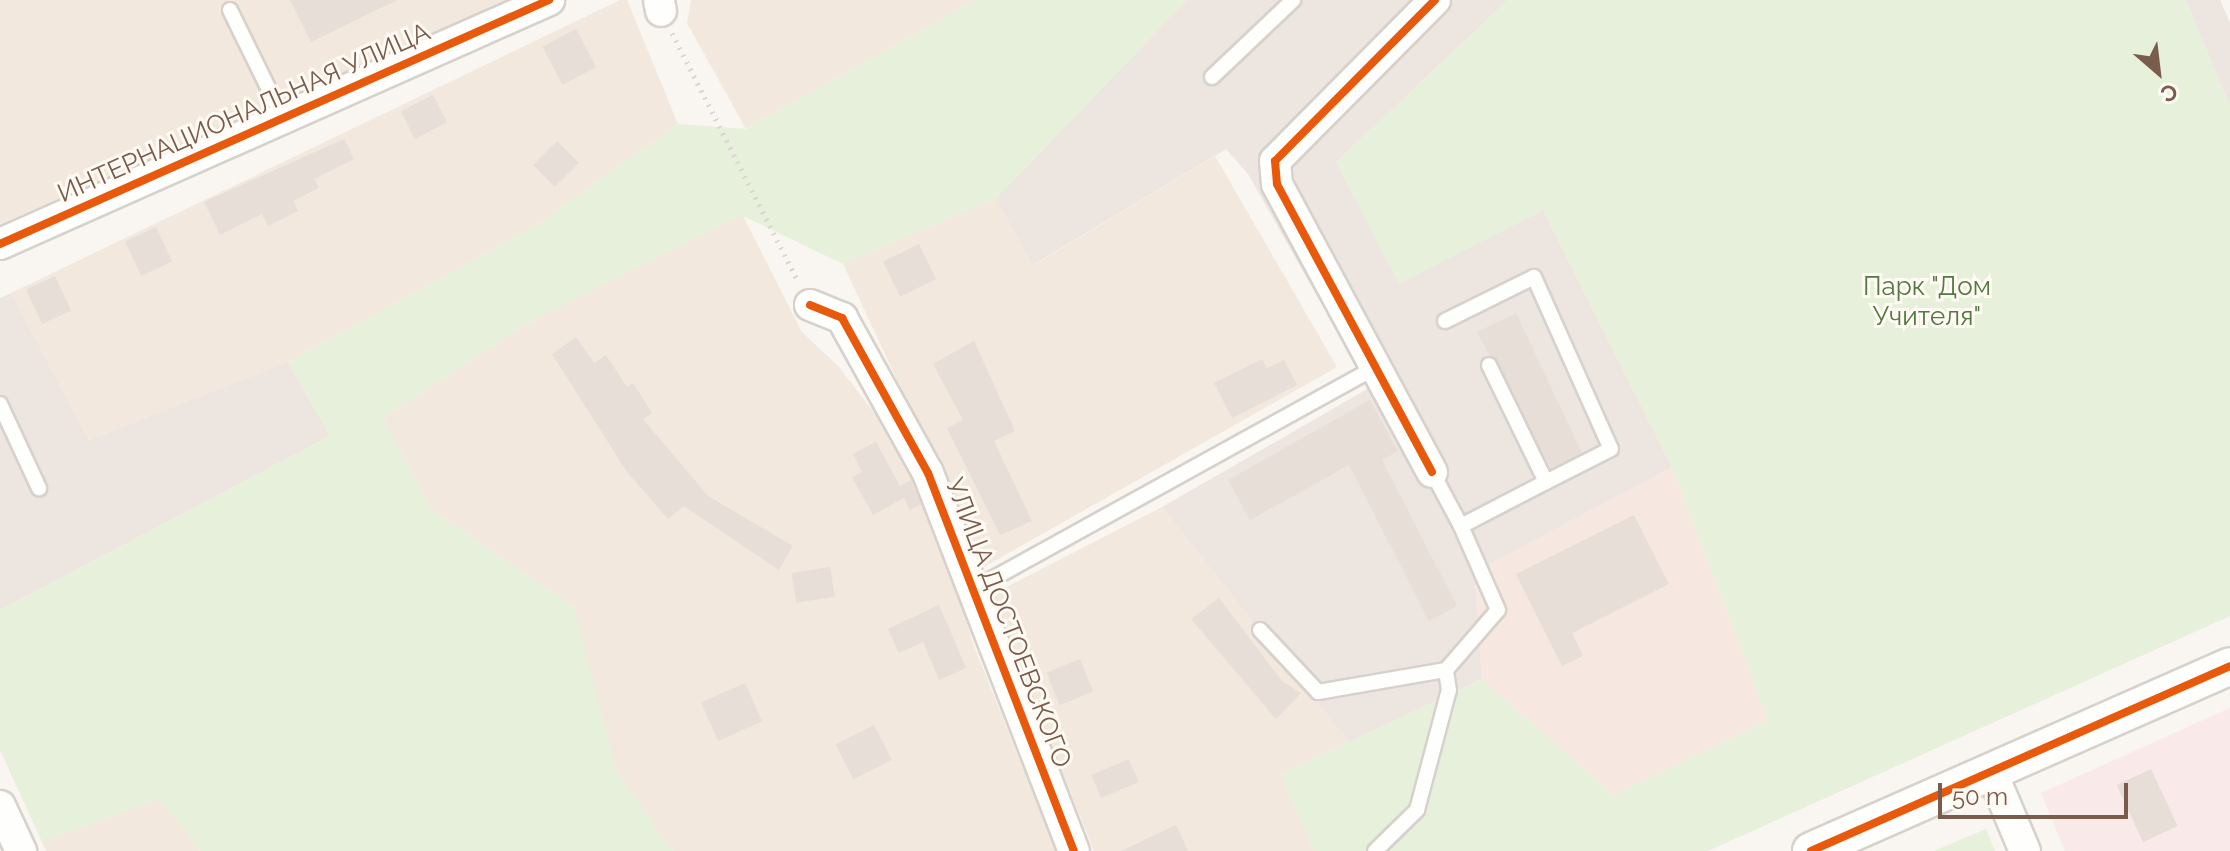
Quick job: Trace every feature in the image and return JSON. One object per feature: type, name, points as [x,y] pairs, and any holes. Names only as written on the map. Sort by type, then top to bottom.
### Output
[{"type":"street","name":"ИНТЕРНАЦИОНАЛЬНАЯ УЛИЦА","points":[[0,244],[549,0]]},
{"type":"street","points":[[1432,472],[1378,366],[1277,184],[1275,161],[1435,0]]},
{"type":"street","name":"УЛИЦА ДОСТОЕВСКОГО","points":[[810,305],[842,318],[928,473],[1074,851]]},
{"type":"street","points":[[1811,851],[2230,666]]},
{"type":"street","points":[[1992,773],[2025,851]]},
{"type":"street","points":[[0,806],[21,851]]},
{"type":"lane","points":[[1212,77],[1293,0]]},
{"type":"lane","points":[[230,10],[283,118]]},
{"type":"lane","points":[[1445,321],[1534,277],[1611,449],[1461,526]]},
{"type":"lane","points":[[1489,365],[1546,482]]},
{"type":"lane","points":[[974,589],[1378,366]]},
{"type":"lane","points":[[0,404],[39,488]]},
{"type":"lane","points":[[1260,630],[1318,692],[1446,670],[1498,610],[1461,526],[1432,472]]},
{"type":"lane","points":[[1375,851],[1417,810],[1449,690],[1446,670]]},
{"type":"path","points":[[660,6],[810,305]]},
{"type":"shaded area","points":[[0,0],[515,0],[0,224]]},
{"type":"shaded area","points":[[620,0],[627,0],[678,124],[532,228],[288,362],[89,440],[11,293]]},
{"type":"shaded area","points":[[691,0],[975,0],[746,129],[687,23]]},
{"type":"shaded area","points":[[1187,0],[1508,0],[1336,162],[1399,283],[1543,210],[1672,467],[1474,572],[1482,679],[1349,742],[1162,507],[1369,388],[1248,174],[1226,149],[1033,265],[996,198]]},
{"type":"shaded area","points":[[2186,0],[2220,0],[2230,23],[2230,107]]},
{"type":"shaded area","points":[[1215,156],[1337,367],[984,567],[843,264],[996,198],[1034,265]]},
{"type":"shaded area","points":[[742,214],[802,332],[839,367],[918,470],[936,509],[972,641],[1056,851],[673,851],[617,772],[586,677],[574,607],[431,509],[383,418],[532,321]]},
{"type":"shaded area","points":[[11,293],[89,440],[288,362],[330,436],[0,610],[0,298]]},
{"type":"shaded area","points":[[1672,467],[1768,720],[1614,795],[1482,679],[1473,572]]},
{"type":"shaded area","points":[[1162,507],[1349,742],[1281,774],[1314,851],[1094,851],[991,595]]},
{"type":"shaded area","points":[[2230,708],[2230,851],[2065,851],[2041,793]]},
{"type":"shaded area","points":[[159,799],[200,851],[46,851],[42,842]]},
{"type":"green space","points":[[975,0],[1187,0],[996,198],[843,264],[741,215],[532,321],[383,418],[431,509],[574,607],[617,772],[673,851],[200,851],[159,799],[42,842],[0,750],[0,610],[330,436],[288,362],[532,228],[678,124],[746,129]]},
{"type":"green space","name":"Парк \"Дом Учителя\"","points":[[1508,0],[2186,0],[2230,107],[2230,616],[1708,851],[1314,851],[1281,774],[1482,679],[1614,795],[1768,720],[1672,467],[1543,210],[1399,284],[1336,162]]},
{"type":"green space","points":[[1986,829],[1995,851],[1934,851]]},
{"type":"building","points":[[290,0],[397,0],[311,42]]},
{"type":"building","points":[[576,29],[596,67],[563,85],[542,47]]},
{"type":"building","points":[[433,95],[447,123],[415,139],[401,111]]},
{"type":"building","points":[[344,139],[354,159],[314,179],[319,188],[293,201],[298,211],[268,226],[262,214],[220,235],[204,202]]},
{"type":"building","points":[[557,141],[579,163],[555,187],[533,165]]},
{"type":"building","points":[[156,227],[172,261],[141,276],[125,241]]},
{"type":"building","points":[[919,244],[936,279],[900,297],[883,262]]},
{"type":"building","points":[[55,276],[71,310],[42,324],[26,290]]},
{"type":"building","points":[[1516,313],[1582,453],[1551,468],[1477,332]]},
{"type":"building","points":[[576,337],[594,363],[606,355],[627,387],[633,383],[652,413],[643,419],[708,496],[793,546],[779,570],[684,506],[668,519],[627,472],[552,354]]},
{"type":"building","points":[[974,341],[1015,431],[994,441],[1032,521],[1000,535],[947,428],[963,420],[933,364]]},
{"type":"building","points":[[1262,359],[1267,368],[1284,360],[1297,385],[1232,418],[1214,383]]},
{"type":"building","points":[[1370,400],[1398,451],[1382,460],[1457,606],[1429,621],[1349,465],[1250,520],[1228,480]]},
{"type":"building","points":[[876,442],[900,486],[911,480],[921,504],[910,510],[904,498],[873,515],[852,477],[862,472],[853,454]]},
{"type":"building","points":[[1634,515],[1669,584],[1572,633],[1583,656],[1562,666],[1516,574]]},
{"type":"building","points":[[830,567],[835,597],[796,603],[791,573]]},
{"type":"building","points":[[1219,598],[1282,681],[1301,693],[1276,719],[1191,619]]},
{"type":"building","points":[[939,605],[966,668],[939,680],[923,642],[899,653],[888,629]]},
{"type":"building","points":[[1080,659],[1093,691],[1060,705],[1047,672]]},
{"type":"building","points":[[745,683],[762,721],[718,741],[701,703]]},
{"type":"building","points":[[874,725],[892,760],[853,779],[836,745]]},
{"type":"building","points":[[1129,759],[1139,782],[1101,798],[1091,775]]},
{"type":"building","points":[[2151,769],[2178,826],[2143,842],[2117,785]]},
{"type":"building","points":[[1176,825],[1188,851],[1121,851]]},
{"type":"cycle path","points":[[0,244],[549,0]]},
{"type":"cycle path","points":[[1432,472],[1277,184],[1275,161],[1435,0]]},
{"type":"cycle path","points":[[810,305],[842,318],[928,473],[1074,851]]},
{"type":"cycle path","points":[[1811,851],[2230,666]]}]
